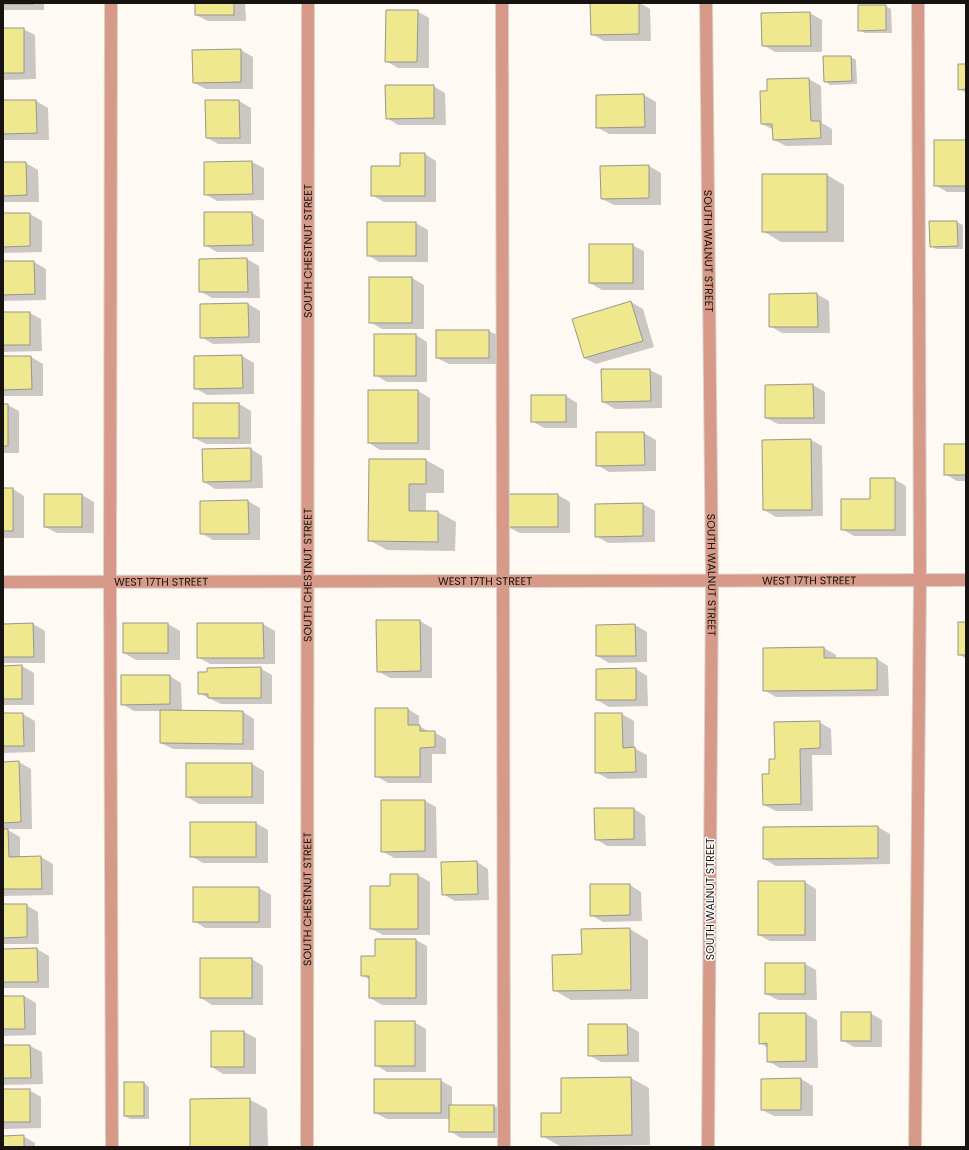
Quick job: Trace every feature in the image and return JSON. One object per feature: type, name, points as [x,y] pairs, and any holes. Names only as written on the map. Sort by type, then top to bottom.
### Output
[{"type":"street","points":[[112,3],[110,582],[112,1147]]},
{"type":"street","name":"SOUTH CHESTNUT STREET","points":[[307,1147],[308,3]]},
{"type":"street","points":[[502,3],[504,1147]]},
{"type":"street","name":"SOUTH WALNUT STREET","points":[[706,3],[712,581],[708,1147]]},
{"type":"street","points":[[915,1147],[920,580],[918,3]]},
{"type":"street","name":"WEST 17TH STREET","points":[[3,582],[966,580]]},
{"type":"building","points":[[33,3],[33,4],[3,4]]},
{"type":"building","points":[[195,3],[234,3],[234,15],[195,15]]},
{"type":"building","points":[[590,3],[639,3],[639,34],[591,35]]},
{"type":"building","points":[[858,5],[886,5],[886,30],[858,31]]},
{"type":"building","points":[[386,10],[418,10],[417,62],[385,62]]},
{"type":"building","points":[[810,12],[811,46],[762,46],[761,13]]},
{"type":"building","points":[[3,28],[24,28],[24,73],[3,73]]},
{"type":"building","points":[[241,49],[241,82],[193,83],[192,50]]},
{"type":"building","points":[[823,56],[851,56],[852,81],[824,82]]},
{"type":"building","points":[[958,64],[966,64],[966,89],[958,90]]},
{"type":"building","points":[[809,78],[811,121],[820,121],[821,138],[773,140],[772,124],[761,124],[760,91],[767,91],[767,79]]},
{"type":"building","points":[[385,85],[434,85],[434,118],[386,119]]},
{"type":"building","points":[[644,94],[645,127],[596,128],[596,95]]},
{"type":"building","points":[[3,100],[36,100],[37,133],[3,134]]},
{"type":"building","points":[[205,100],[239,100],[240,138],[206,138]]},
{"type":"building","points":[[934,140],[966,140],[966,186],[934,186]]},
{"type":"building","points":[[400,153],[425,153],[425,196],[371,196],[371,166],[400,166]]},
{"type":"building","points":[[252,161],[253,194],[204,195],[204,162]]},
{"type":"building","points":[[3,162],[26,162],[27,195],[3,196]]},
{"type":"building","points":[[649,165],[649,198],[601,199],[600,166]]},
{"type":"building","points":[[762,174],[827,174],[827,232],[762,232]]},
{"type":"building","points":[[204,212],[252,212],[253,245],[204,246]]},
{"type":"building","points":[[3,213],[30,213],[30,246],[3,247]]},
{"type":"building","points":[[929,221],[957,221],[958,246],[930,247]]},
{"type":"building","points":[[367,222],[416,222],[416,256],[367,256]]},
{"type":"building","points":[[589,244],[633,244],[633,283],[589,283]]},
{"type":"building","points":[[247,258],[248,292],[199,292],[199,259]]},
{"type":"building","points":[[3,261],[34,261],[35,294],[3,295]]},
{"type":"building","points":[[369,277],[412,277],[412,323],[369,323]]},
{"type":"building","points":[[817,293],[818,327],[769,327],[769,294]]},
{"type":"building","points":[[631,301],[643,341],[584,358],[572,319]]},
{"type":"building","points":[[248,303],[249,337],[200,338],[200,304]]},
{"type":"building","points":[[3,312],[30,312],[30,345],[3,345]]},
{"type":"building","points":[[436,330],[489,330],[489,358],[436,358]]},
{"type":"building","points":[[374,334],[416,334],[416,376],[374,376]]},
{"type":"building","points":[[242,355],[243,388],[194,389],[194,356]]},
{"type":"building","points":[[3,356],[31,356],[32,389],[3,390]]},
{"type":"building","points":[[601,369],[650,369],[651,401],[602,402]]},
{"type":"building","points":[[813,384],[814,418],[765,418],[765,385]]},
{"type":"building","points":[[368,390],[418,390],[418,443],[368,443]]},
{"type":"building","points":[[531,395],[566,395],[566,422],[531,422]]},
{"type":"building","points":[[193,403],[239,403],[239,438],[193,438]]},
{"type":"building","points":[[3,404],[8,404],[8,446],[3,446]]},
{"type":"building","points":[[596,432],[644,432],[645,465],[596,466]]},
{"type":"building","points":[[811,439],[812,510],[763,510],[762,440]]},
{"type":"building","points":[[944,444],[966,444],[966,475],[944,475]]},
{"type":"building","points":[[251,448],[251,481],[203,482],[202,449]]},
{"type":"building","points":[[369,459],[426,459],[426,484],[409,484],[409,511],[438,511],[438,542],[368,541]]},
{"type":"building","points":[[870,478],[895,478],[895,530],[841,530],[841,499],[870,499]]},
{"type":"building","points":[[3,488],[13,488],[13,531],[3,531]]},
{"type":"building","points":[[44,494],[82,494],[82,527],[44,527]]},
{"type":"building","points":[[507,494],[558,494],[558,527],[507,527]]},
{"type":"building","points":[[248,500],[249,534],[200,534],[200,501]]},
{"type":"building","points":[[643,503],[643,536],[595,537],[595,504]]},
{"type":"building","points":[[376,620],[420,620],[421,671],[377,672]]},
{"type":"building","points":[[958,622],[966,622],[966,655],[958,655]]},
{"type":"building","points":[[33,623],[34,657],[3,657],[3,624]]},
{"type":"building","points":[[123,623],[168,623],[168,653],[123,653]]},
{"type":"building","points":[[197,623],[263,623],[264,658],[197,658]]},
{"type":"building","points":[[635,624],[636,656],[596,656],[596,625]]},
{"type":"building","points":[[824,647],[824,658],[877,658],[877,690],[763,691],[763,648]]},
{"type":"building","points":[[22,665],[22,699],[3,699],[3,666]]},
{"type":"building","points":[[261,667],[261,698],[208,698],[208,694],[198,694],[198,672],[207,672],[207,668]]},
{"type":"building","points":[[636,668],[636,700],[596,700],[596,669]]},
{"type":"building","points":[[121,675],[170,675],[170,704],[121,705]]},
{"type":"building","points":[[375,708],[408,708],[408,725],[420,725],[420,731],[435,731],[435,747],[420,748],[420,777],[375,777]]},
{"type":"building","points":[[160,710],[243,711],[243,744],[160,743]]},
{"type":"building","points":[[3,713],[23,713],[24,746],[3,746]]},
{"type":"building","points":[[595,713],[622,713],[623,748],[635,747],[636,772],[595,773]]},
{"type":"building","points":[[820,721],[820,748],[800,749],[801,804],[763,805],[762,774],[769,774],[769,759],[775,759],[774,722]]},
{"type":"building","points":[[19,761],[21,822],[3,823],[3,762]]},
{"type":"building","points":[[186,763],[252,763],[252,797],[186,797]]},
{"type":"building","points":[[381,800],[425,800],[425,851],[381,852]]},
{"type":"building","points":[[594,808],[634,808],[634,839],[595,840]]},
{"type":"building","points":[[190,822],[256,822],[256,857],[190,857]]},
{"type":"building","points":[[878,826],[878,858],[763,859],[763,827]]},
{"type":"building","points":[[3,829],[8,829],[9,857],[41,856],[42,889],[3,889]]},
{"type":"building","points":[[477,861],[478,894],[442,895],[441,862]]},
{"type":"building","points":[[390,874],[418,874],[418,929],[370,929],[370,886],[390,886]]},
{"type":"building","points":[[758,881],[805,881],[805,935],[758,935]]},
{"type":"building","points":[[590,884],[630,884],[630,915],[590,916]]},
{"type":"building","points":[[193,887],[259,887],[259,922],[193,922]]},
{"type":"building","points":[[3,904],[27,904],[27,937],[3,938]]},
{"type":"building","points":[[630,928],[631,990],[553,991],[552,955],[582,954],[581,929]]},
{"type":"building","points":[[375,939],[416,939],[416,998],[369,998],[369,976],[361,976],[361,956],[375,956]]},
{"type":"building","points":[[37,948],[38,982],[3,982],[3,949]]},
{"type":"building","points":[[200,958],[252,958],[252,998],[200,998]]},
{"type":"building","points":[[765,963],[805,963],[805,994],[765,994]]},
{"type":"building","points":[[3,996],[24,996],[25,1029],[3,1029]]},
{"type":"building","points":[[841,1012],[871,1012],[871,1041],[841,1041]]},
{"type":"building","points":[[759,1013],[806,1013],[806,1061],[767,1062],[767,1043],[759,1044]]},
{"type":"building","points":[[375,1021],[415,1021],[415,1066],[375,1066]]},
{"type":"building","points":[[588,1024],[627,1024],[628,1055],[588,1056]]},
{"type":"building","points":[[211,1031],[244,1031],[244,1067],[211,1067]]},
{"type":"building","points":[[3,1045],[30,1045],[31,1078],[3,1078]]},
{"type":"building","points":[[631,1077],[632,1135],[541,1137],[541,1113],[561,1113],[561,1078]]},
{"type":"building","points":[[801,1078],[801,1110],[761,1110],[761,1079]]},
{"type":"building","points":[[374,1079],[441,1079],[441,1113],[374,1113]]},
{"type":"building","points":[[124,1082],[144,1082],[144,1116],[124,1116]]},
{"type":"building","points":[[3,1089],[30,1089],[30,1122],[3,1122]]},
{"type":"building","points":[[250,1098],[250,1147],[190,1147],[190,1099]]},
{"type":"building","points":[[449,1105],[494,1105],[494,1132],[449,1132]]},
{"type":"building","points":[[24,1135],[24,1147],[3,1147],[3,1136]]}]
